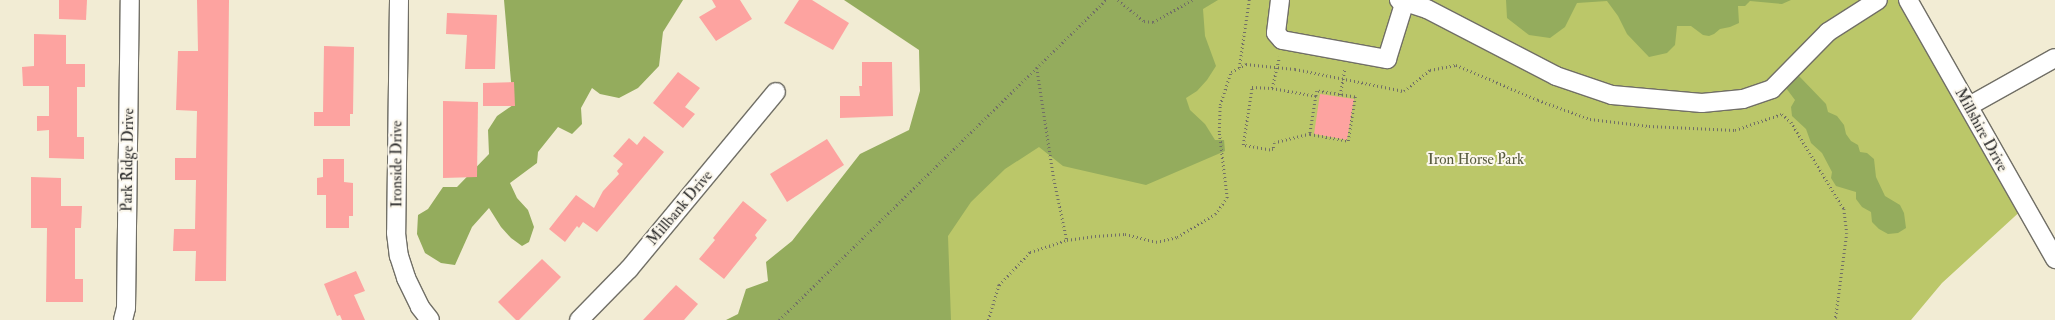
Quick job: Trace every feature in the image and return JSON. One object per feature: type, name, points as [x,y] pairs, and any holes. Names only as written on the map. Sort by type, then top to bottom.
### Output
[{"type":"street","name":"Park Ridge Drive","points":[[123,320],[126,308],[130,0]]},
{"type":"street","name":"Ironside Drive","points":[[399,0],[396,233],[406,278],[420,307],[430,320]]},
{"type":"street","points":[[1280,0],[1276,33],[1282,40],[1387,59],[1402,0],[1428,9],[1556,76],[1612,95],[1702,104],[1743,99],[1772,88],[1828,32],[1878,0]]},
{"type":"street","name":"Millshire Drive","points":[[1908,0],[2055,259]]},
{"type":"street","points":[[1969,106],[2055,58]]},
{"type":"street","name":"Millbank Drive","points":[[579,320],[629,269],[776,92]]},
{"type":"path","points":[[779,320],[1106,0]]},
{"type":"path","points":[[1118,0],[1144,21],[1153,22],[1192,0]]},
{"type":"path","points":[[1239,68],[1249,0]]},
{"type":"path","points":[[1272,88],[1282,40]]},
{"type":"path","points":[[1340,95],[1347,52]]},
{"type":"path","points":[[988,320],[998,285],[1030,252],[1067,240],[1125,234],[1156,242],[1177,238],[1215,214],[1227,198],[1219,132],[1220,105],[1231,72],[1246,64],[1273,66],[1404,91],[1430,70],[1456,65],[1538,100],[1590,119],[1649,126],[1735,130],[1782,114],[1790,122],[1844,209],[1846,233],[1836,317],[1834,320]]},
{"type":"path","points":[[1037,68],[1054,179],[1067,240]]},
{"type":"path","points":[[1310,134],[1317,91],[1355,97],[1348,141],[1310,134],[1275,143],[1273,149],[1270,150],[1242,144],[1252,87],[1272,88],[1316,96]]},
{"type":"green space","points":[[504,0],[683,0],[663,32],[659,66],[638,88],[619,98],[600,94],[592,88],[581,108],[582,124],[572,134],[558,127],[538,152],[537,163],[510,183],[517,198],[528,210],[534,227],[529,242],[522,246],[511,238],[501,227],[489,208],[472,227],[455,265],[441,263],[425,253],[417,234],[418,215],[428,209],[443,187],[457,187],[489,154],[488,130],[497,116],[513,105]]},
{"type":"green space","points":[[844,0],[1218,0],[1203,9],[1205,36],[1216,66],[1207,80],[1197,91],[1186,98],[1190,110],[1205,124],[1215,140],[1224,140],[1225,151],[1146,185],[1063,166],[1039,147],[1005,169],[971,202],[948,236],[951,320],[726,320],[738,314],[746,289],[768,281],[766,262],[792,241],[860,154],[909,130],[920,91],[919,50]]},
{"type":"green space","name":"Iron Horse Park","points":[[1161,0],[1908,0],[2025,207],[1942,283],[1911,320],[928,320],[929,222]]},
{"type":"green space","points":[[1506,0],[1791,0],[1782,4],[1750,1],[1745,6],[1738,6],[1739,23],[1720,29],[1709,36],[1703,35],[1691,26],[1677,26],[1675,45],[1667,53],[1649,57],[1627,34],[1618,16],[1607,1],[1577,3],[1565,27],[1550,38],[1529,35],[1507,18]]},
{"type":"green space","points":[[1799,76],[1826,104],[1828,112],[1837,116],[1844,125],[1846,134],[1851,141],[1858,145],[1860,152],[1867,153],[1874,159],[1876,177],[1885,196],[1900,205],[1904,213],[1906,228],[1898,233],[1888,234],[1879,229],[1872,222],[1871,212],[1862,207],[1856,199],[1856,192],[1836,186],[1831,178],[1832,172],[1822,153],[1811,143],[1806,129],[1792,116],[1791,107],[1795,100],[1786,88],[1791,79]]},
{"type":"building","points":[[59,0],[87,0],[86,20],[59,19]]},
{"type":"building","points":[[197,0],[229,0],[226,281],[195,281],[196,251],[173,251],[174,229],[195,229],[196,180],[175,180],[175,158],[196,158],[197,111],[176,110],[178,51],[198,51]]},
{"type":"building","points":[[712,0],[740,0],[752,19],[716,41],[699,17],[716,7]]},
{"type":"building","points":[[799,0],[812,0],[849,23],[833,50],[784,23]]},
{"type":"building","points":[[447,13],[497,15],[495,69],[465,69],[467,35],[446,34]]},
{"type":"building","points":[[34,34],[66,35],[66,64],[85,64],[85,87],[77,87],[77,137],[84,137],[84,159],[49,158],[49,130],[37,131],[37,116],[49,116],[49,86],[23,86],[22,67],[34,66]]},
{"type":"building","points":[[324,46],[354,47],[353,114],[350,114],[350,126],[314,126],[314,112],[323,112]]},
{"type":"building","points":[[862,62],[892,62],[893,116],[840,118],[840,96],[860,96],[859,86],[862,86]]},
{"type":"building","points":[[678,72],[700,88],[685,107],[695,114],[683,128],[653,103]]},
{"type":"building","points":[[514,82],[515,106],[483,106],[483,83]]},
{"type":"building","points":[[1320,94],[1354,99],[1347,140],[1314,134]]},
{"type":"building","points":[[443,101],[478,102],[477,177],[443,178]]},
{"type":"building","points":[[644,136],[664,152],[597,232],[583,222],[579,228],[577,226],[565,242],[549,229],[576,195],[594,208],[603,191],[619,174],[617,171],[623,164],[613,156],[629,138],[637,145]]},
{"type":"building","points":[[827,139],[844,165],[787,202],[770,174]]},
{"type":"building","points":[[323,159],[344,159],[344,182],[353,183],[353,216],[349,216],[349,228],[326,228],[326,195],[317,195],[317,178],[323,177]]},
{"type":"building","points":[[31,177],[61,178],[61,206],[82,206],[81,228],[75,228],[75,279],[83,279],[83,302],[46,302],[47,228],[31,228]]},
{"type":"building","points":[[743,201],[767,220],[755,235],[757,238],[724,279],[699,259],[715,240],[713,238]]},
{"type":"building","points":[[542,259],[561,277],[519,320],[516,320],[498,302]]},
{"type":"building","points":[[356,271],[365,291],[354,295],[365,320],[342,320],[340,315],[337,316],[324,284]]},
{"type":"building","points":[[676,285],[698,304],[684,320],[643,320]]}]
